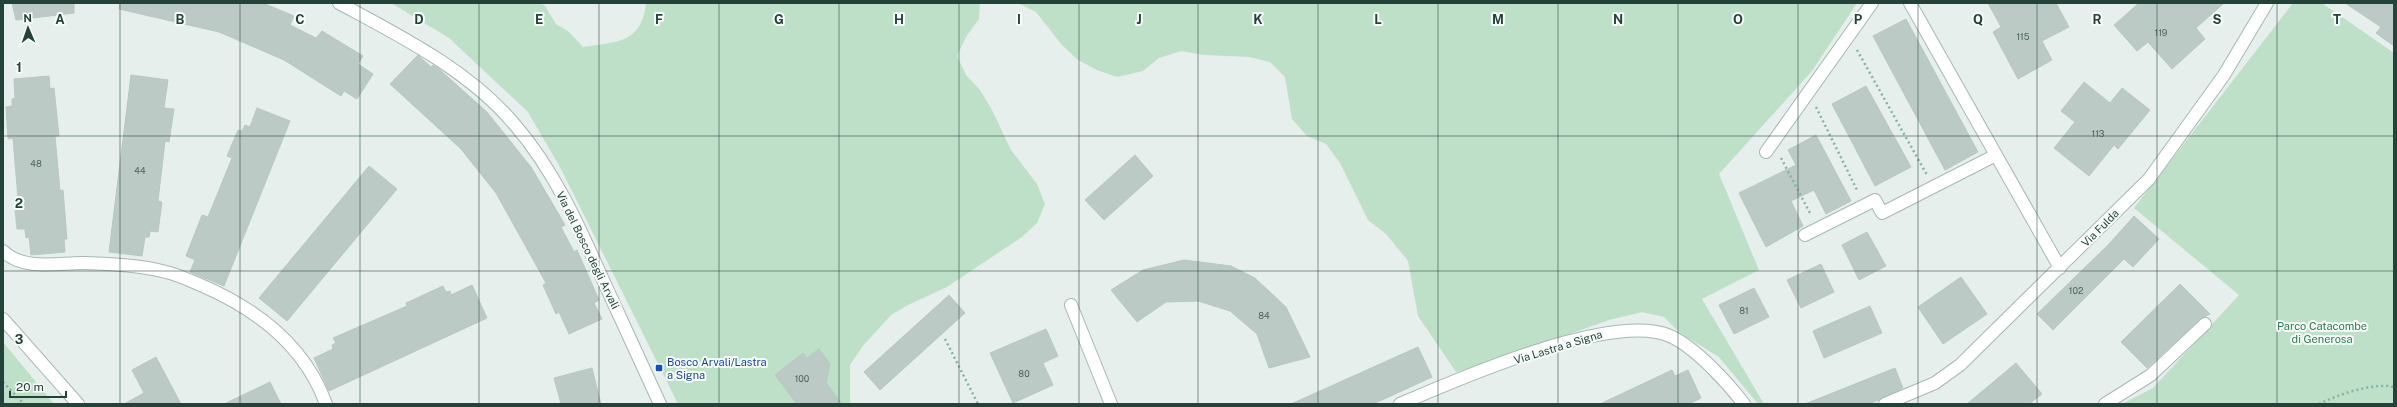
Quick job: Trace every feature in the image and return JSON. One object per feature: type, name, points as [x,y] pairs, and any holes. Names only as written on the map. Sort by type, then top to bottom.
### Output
[{"type":"street","name":"Via del Bosco degli Arvali","points":[[339,3],[404,39],[445,65],[486,96],[515,124],[544,164],[567,203],[660,404]]},
{"type":"street","points":[[1770,147],[1872,3]]},
{"type":"street","points":[[1910,3],[2060,268]]},
{"type":"street","name":"Via Fulda","points":[[1884,404],[1935,383],[1960,365],[2149,179],[2224,75],[2265,4]]},
{"type":"street","points":[[1805,235],[1875,200],[1882,213],[1996,156]]},
{"type":"street","points":[[3,251],[12,258],[29,263],[114,265],[167,272],[232,299],[258,316],[290,344],[316,380],[326,404]]},
{"type":"street","points":[[1071,305],[1111,404]]},
{"type":"street","points":[[3,319],[78,404]]},
{"type":"street","points":[[2105,404],[2151,375],[2205,324]]},
{"type":"street","name":"Via Lastra a Signa","points":[[1400,404],[1456,380],[1576,339],[1608,332],[1633,330],[1658,332],[1683,343],[1744,404]]},
{"type":"path","points":[[1848,36],[1934,187]]},
{"type":"path","points":[[1809,92],[1865,205]]},
{"type":"path","points":[[1770,147],[1818,228]]},
{"type":"path","points":[[945,340],[978,404]]},
{"type":"path","points":[[3,382],[24,404]]},
{"type":"path","points":[[2319,404],[2336,396],[2386,385],[2394,387]]},
{"type":"green space","points":[[391,3],[540,3],[545,6],[556,24],[568,31],[583,47],[616,42],[633,34],[639,26],[646,3],[980,3],[979,19],[966,37],[957,56],[966,75],[980,90],[992,110],[1011,150],[1037,184],[1045,204],[1037,223],[1022,237],[947,287],[908,305],[891,315],[862,347],[850,365],[850,404],[678,404],[561,169],[528,112],[449,38]]},
{"type":"green space","points":[[1018,3],[1857,3],[1812,71],[1719,174],[1759,270],[1702,299],[1764,404],[1758,404],[1719,357],[1680,333],[1664,317],[1642,312],[1609,320],[1479,366],[1456,372],[1418,316],[1408,261],[1386,234],[1368,220],[1340,163],[1326,144],[1307,136],[1292,119],[1285,77],[1270,62],[1249,57],[1204,55],[1181,51],[1159,58],[1143,71],[1117,77],[1097,70],[1078,60],[1062,45],[1036,12]]},
{"type":"green space","name":"Parco Catacombe di Generosa","points":[[2293,3],[2322,3],[2394,53],[2394,404],[2122,404],[2153,388],[2239,295],[2134,208]]},
{"type":"green space","points":[[3,342],[54,404],[3,404]]},
{"type":"building","points":[[12,3],[74,3],[74,13],[16,20]]},
{"type":"building","points":[[120,3],[263,3],[294,16],[290,25],[316,38],[322,31],[363,56],[358,64],[373,74],[357,99],[344,91],[341,96],[284,60],[219,32],[119,9]]},
{"type":"building","points":[[1988,3],[2056,3],[2069,27],[2042,41],[2052,60],[2018,79],[1993,32],[2001,27]]},
{"type":"building","points":[[2139,3],[2224,3],[2196,28],[2205,39],[2172,69],[2148,42],[2137,51],[2114,25]]},
{"type":"building","points":[[2345,3],[2394,3],[2394,46],[2376,33],[2381,27]]},
{"type":"building","points":[[1906,19],[1978,152],[1945,170],[1873,36]]},
{"type":"building","points":[[418,55],[431,67],[433,65],[440,70],[487,112],[531,167],[565,225],[561,227],[574,252],[577,250],[599,300],[594,303],[602,319],[569,334],[559,312],[556,314],[543,285],[546,283],[496,193],[461,149],[390,84]]},
{"type":"building","points":[[131,75],[168,80],[164,108],[174,109],[169,142],[165,141],[158,201],[162,202],[158,232],[150,231],[149,237],[145,237],[142,256],[109,252]]},
{"type":"building","points":[[49,76],[50,89],[54,88],[59,136],[55,136],[60,191],[63,190],[67,239],[64,239],[65,252],[31,255],[29,237],[26,238],[25,229],[17,229],[14,199],[18,199],[13,138],[8,139],[6,107],[12,106],[12,99],[15,98],[14,79]]},
{"type":"building","points":[[2084,82],[2110,103],[2122,88],[2150,110],[2118,149],[2114,145],[2089,176],[2054,148],[2075,122],[2061,111]]},
{"type":"building","points":[[1866,86],[1911,167],[1875,186],[1832,104]]},
{"type":"building","points":[[257,108],[290,121],[224,286],[190,272],[195,260],[186,256],[202,215],[208,217],[232,158],[227,156],[238,130],[242,131],[245,125],[250,127]]},
{"type":"building","points":[[1816,135],[1851,201],[1826,214],[1814,190],[1791,201],[1803,226],[1766,247],[1739,193],[1796,165],[1788,150]]},
{"type":"building","points":[[1135,155],[1153,176],[1104,220],[1085,200]]},
{"type":"building","points":[[369,166],[397,189],[287,321],[259,298]]},
{"type":"building","points":[[2134,216],[2159,239],[2133,267],[2124,259],[2053,330],[2037,314],[2109,244]]},
{"type":"building","points":[[1867,232],[1886,266],[1859,280],[1842,245]]},
{"type":"building","points":[[1184,260],[1231,266],[1255,278],[1286,307],[1310,357],[1269,368],[1257,334],[1230,311],[1198,301],[1166,302],[1137,322],[1111,290],[1143,270]]},
{"type":"building","points":[[1821,264],[1834,292],[1801,308],[1787,280]]},
{"type":"building","points":[[1961,277],[1987,314],[1943,344],[1918,307]]},
{"type":"building","points":[[2180,284],[2210,314],[2200,319],[2147,368],[2121,342]]},
{"type":"building","points":[[472,285],[487,318],[329,391],[314,358],[333,349],[332,345],[336,343],[333,338],[407,306],[406,303],[443,286],[446,292],[450,291],[451,295]]},
{"type":"building","points":[[1754,288],[1769,317],[1734,334],[1719,305]]},
{"type":"building","points":[[949,295],[965,313],[880,390],[864,372]]},
{"type":"building","points":[[1870,306],[1882,333],[1824,358],[1813,331]]},
{"type":"building","points":[[1046,329],[1058,356],[1043,363],[1053,385],[1013,403],[990,353]]},
{"type":"building","points":[[1418,347],[1432,377],[1382,400],[1372,404],[1291,404]]},
{"type":"building","points":[[819,349],[830,364],[826,383],[842,404],[797,404],[775,375],[803,353],[807,358]]},
{"type":"building","points":[[156,357],[181,404],[124,404],[144,393],[132,370]]},
{"type":"building","points":[[2016,363],[2042,394],[2029,404],[1967,404]]},
{"type":"building","points":[[592,368],[601,404],[561,404],[554,378]]},
{"type":"building","points":[[1895,368],[1903,388],[1879,400],[1868,404],[1805,404]]},
{"type":"building","points":[[1672,370],[1675,376],[1688,370],[1701,398],[1689,404],[1600,404]]},
{"type":"building","points":[[270,382],[281,404],[224,404]]},
{"type":"place","name":"Bosco Arvali/Lastra a Signa","points":[[659,368]]}]
